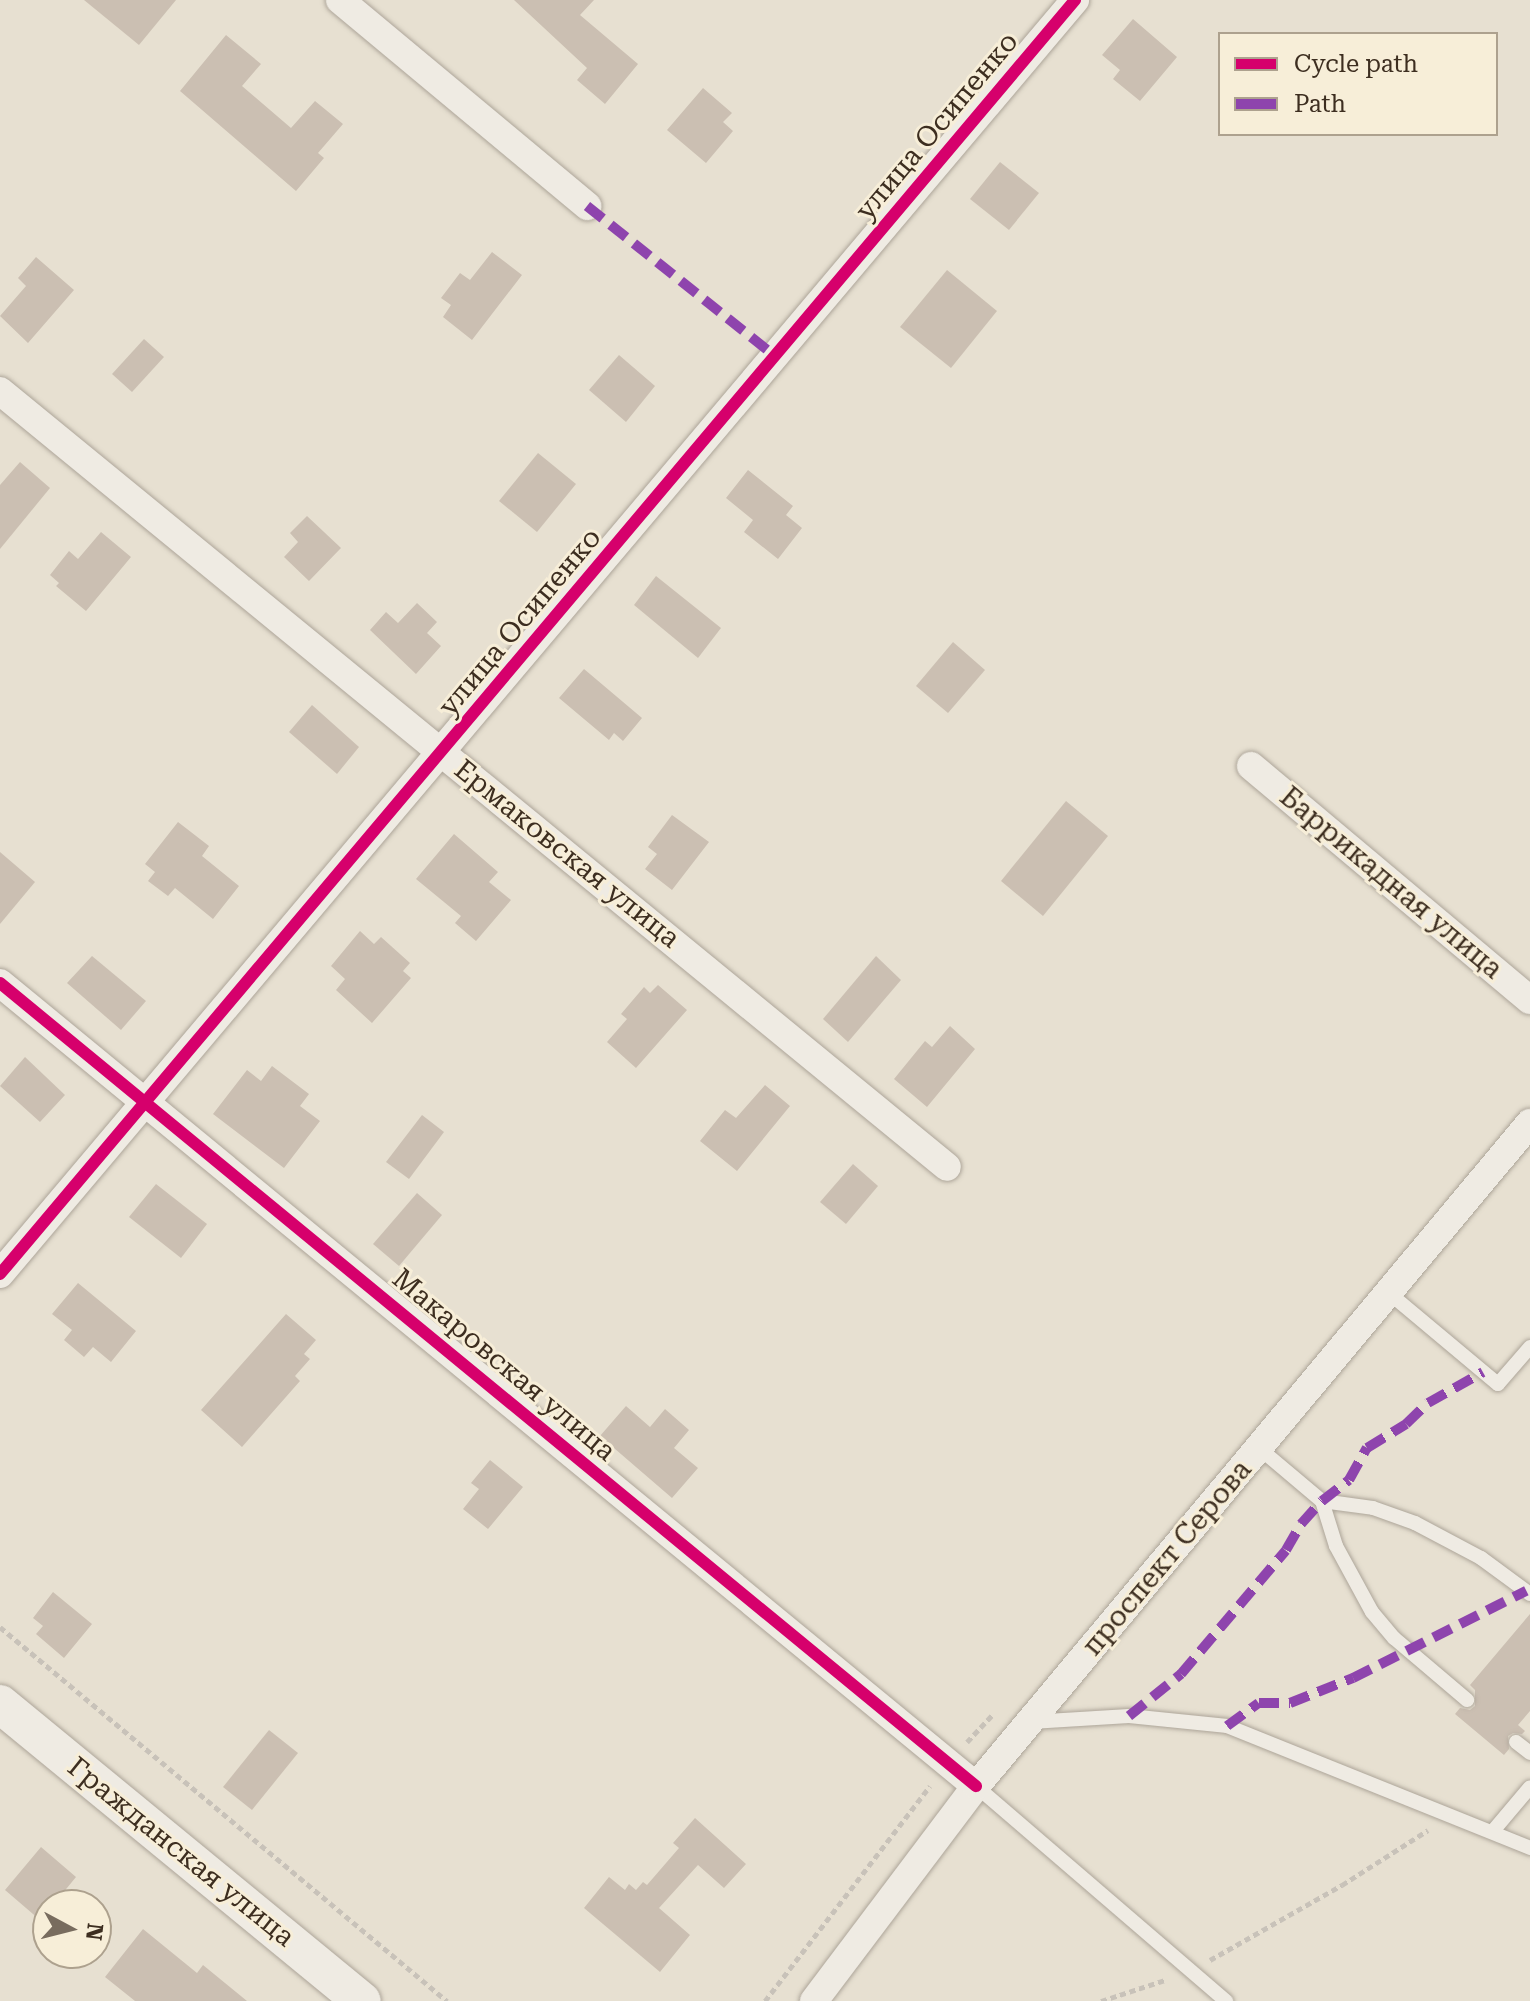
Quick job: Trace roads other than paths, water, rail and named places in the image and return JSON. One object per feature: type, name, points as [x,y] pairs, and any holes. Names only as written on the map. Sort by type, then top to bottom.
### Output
[{"type":"main road","name":"Гражданская улица","points":[[0,1704],[362,2001]]},
{"type":"street","points":[[340,0],[587,206]]},
{"type":"street","name":"улица Осипенко","points":[[0,1274],[1075,0]]},
{"type":"street","name":"Ермаковская улица","points":[[0,391],[947,1167]]},
{"type":"street","name":"Баррикадная улица","points":[[1251,766],[1530,1000]]},
{"type":"street","name":"Макаровская улица","points":[[0,983],[976,1786]]},
{"type":"street","name":"проспект Серова","points":[[814,2001],[976,1786],[1530,1123]]},
{"type":"lane","points":[[1389,1293],[1498,1384],[1530,1347]]},
{"type":"lane","points":[[1259,1448],[1322,1501],[1340,1556],[1372,1612],[1394,1638],[1467,1700]]},
{"type":"lane","points":[[1322,1501],[1373,1508],[1415,1523],[1481,1558],[1530,1594]]},
{"type":"lane","points":[[1031,1722],[1129,1716],[1227,1726],[1530,1848]]},
{"type":"lane","points":[[1516,1742],[1530,1753]]},
{"type":"lane","name":"Макаровская улица","points":[[976,1786],[1226,2001]]},
{"type":"lane","points":[[1493,1831],[1530,1787]]}]
